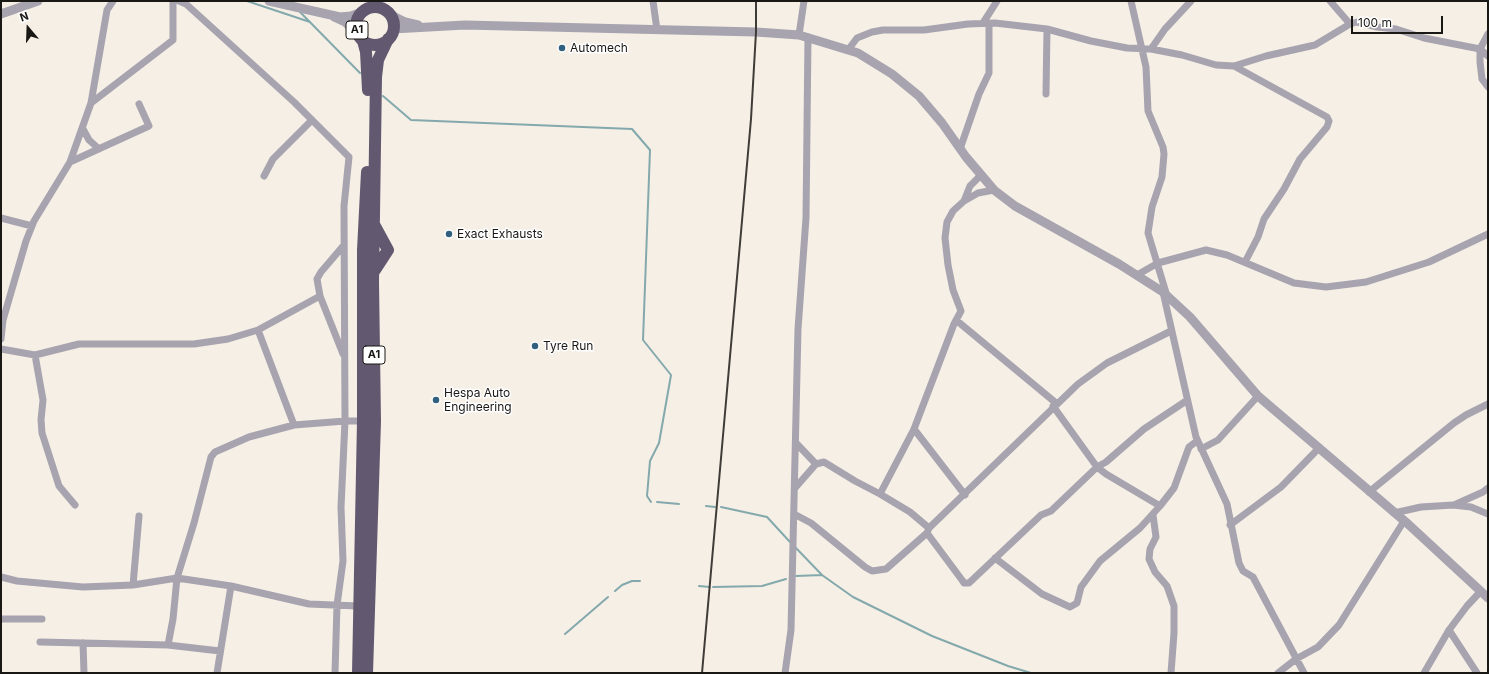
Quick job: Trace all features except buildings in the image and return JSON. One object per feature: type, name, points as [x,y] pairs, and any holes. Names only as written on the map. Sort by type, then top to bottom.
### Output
[{"type":"highway","name":"A1","points":[[358,673],[358,606],[369,421],[363,250],[368,140],[368,85],[366,52],[356,22],[365,8],[385,8]]},
{"type":"highway","points":[[385,8],[393,21],[390,34]]},
{"type":"highway","name":"A1","points":[[360,37],[376,44],[390,34]]},
{"type":"highway","name":"A1","points":[[367,673],[369,421],[376,77],[378,60],[390,34]]},
{"type":"street","points":[[1,14],[38,1]]},
{"type":"street","points":[[1,339],[2,320],[32,226],[70,162],[83,129],[91,103],[107,10],[113,1]]},
{"type":"street","points":[[91,103],[173,40],[174,1]]},
{"type":"street","points":[[179,1],[186,4],[312,120],[349,157],[344,206],[345,421],[341,507],[343,561],[337,605],[335,673]]},
{"type":"street","points":[[269,1],[326,14],[351,16],[365,8]]},
{"type":"street","points":[[653,1],[657,30]]},
{"type":"street","points":[[799,35],[804,1]]},
{"type":"street","points":[[960,149],[988,76],[986,23],[998,1]]},
{"type":"street","points":[[1131,1],[1146,67],[1148,111],[1164,147],[1162,177],[1149,224],[1150,242],[1158,263],[1186,401],[1197,441],[1227,504],[1230,525],[1240,567],[1253,578],[1304,673]]},
{"type":"street","points":[[1151,49],[1164,29],[1191,1]]},
{"type":"street","points":[[1330,1],[1350,24]]},
{"type":"street","points":[[385,8],[405,22],[421,26]]},
{"type":"street","points":[[326,14],[345,22],[360,37]]},
{"type":"street","points":[[848,50],[858,38],[872,32],[883,30],[924,30],[986,23],[1047,30],[1127,48],[1151,49],[1182,55],[1216,65],[1234,66],[1266,56],[1315,45],[1350,24],[1359,22],[1424,38],[1480,49],[1488,56]]},
{"type":"street","points":[[390,34],[404,29],[421,26],[473,25],[709,30],[799,35],[848,50],[876,63],[906,85],[932,110],[960,149],[994,190],[1015,206],[1137,275],[1165,294],[1190,317],[1258,396],[1404,521],[1488,598]]},
{"type":"street","points":[[1046,94],[1047,30]]},
{"type":"street","points":[[1488,34],[1480,49],[1482,79],[1488,87]]},
{"type":"street","points":[[785,673],[791,630],[798,329],[806,218],[808,37]]},
{"type":"street","points":[[1234,66],[1324,116],[1330,121],[1327,127],[1300,159],[1284,189],[1264,219],[1258,237],[1245,262]]},
{"type":"street","points":[[70,162],[150,126],[139,104]]},
{"type":"street","points":[[264,176],[273,159],[312,120]]},
{"type":"street","points":[[83,129],[89,140],[99,149]]},
{"type":"street","points":[[964,201],[970,186],[981,175]]},
{"type":"street","points":[[880,494],[914,430],[956,320],[961,311],[953,290],[945,238],[947,222],[953,211],[964,201],[978,194],[994,190]]},
{"type":"street","points":[[1,218],[32,226]]},
{"type":"street","points":[[1137,275],[1158,263],[1206,250],[1227,255],[1294,283],[1326,287],[1366,282],[1429,262],[1488,234]]},
{"type":"street","points":[[344,245],[317,277],[320,296],[344,358]]},
{"type":"street","points":[[1,349],[35,355],[78,344],[96,343],[152,345],[207,343],[228,339],[258,330],[320,296]]},
{"type":"street","points":[[956,320],[1055,405],[1097,467],[1106,474],[1160,506]]},
{"type":"street","points":[[258,330],[294,425]]},
{"type":"street","points":[[794,514],[811,523],[872,571],[883,570],[890,567],[1055,405],[1092,372],[1171,331]]},
{"type":"street","points":[[35,355],[43,400],[40,420],[42,432],[59,486],[76,505]]},
{"type":"street","points":[[1201,449],[1218,440],[1258,396]]},
{"type":"street","points":[[795,488],[816,464],[824,462],[910,512],[928,531],[964,583],[971,581],[1041,515],[1051,511],[1097,467],[1106,462],[1144,429],[1186,401]]},
{"type":"street","points":[[1369,492],[1454,423],[1488,404]]},
{"type":"street","points":[[168,645],[173,619],[177,578],[194,522],[211,457],[221,448],[249,437],[294,425],[345,421],[369,421]]},
{"type":"street","points":[[914,430],[965,495]]},
{"type":"street","points":[[995,558],[1042,594],[1070,606],[1077,603],[1081,587],[1100,562],[1153,515],[1174,488],[1189,447],[1197,441]]},
{"type":"street","points":[[796,443],[816,464]]},
{"type":"street","points":[[1230,525],[1281,487],[1319,448]]},
{"type":"street","points":[[1453,505],[1483,492],[1488,488]]},
{"type":"street","points":[[1394,513],[1421,507],[1453,505],[1471,507],[1488,514]]},
{"type":"street","points":[[1153,515],[1156,537],[1150,549],[1149,559],[1155,572],[1167,586],[1174,606],[1174,633],[1170,673]]},
{"type":"street","points":[[133,585],[139,516]]},
{"type":"street","points":[[1278,673],[1296,659],[1318,647],[1340,625],[1404,521]]},
{"type":"street","points":[[1,577],[17,582],[64,586],[133,585],[177,578],[232,586],[309,604],[358,606]]},
{"type":"street","points":[[217,673],[232,586]]},
{"type":"street","points":[[1424,673],[1449,630],[1467,606],[1481,591]]},
{"type":"street","points":[[1,619],[42,619]]},
{"type":"street","points":[[1449,630],[1477,673]]},
{"type":"street","points":[[40,642],[168,645],[220,651]]},
{"type":"street","points":[[83,642],[84,673]]},
{"type":"waterway","points":[[247,1],[310,22]]},
{"type":"waterway","points":[[300,12],[360,73]]},
{"type":"waterway","points":[[383,96],[411,120],[632,129],[650,150],[643,340],[671,375],[659,443],[650,461],[647,496],[651,502]]},
{"type":"waterway","points":[[657,502],[679,504]]},
{"type":"waterway","points":[[706,506],[715,507]]},
{"type":"waterway","points":[[721,507],[767,517],[790,542]]},
{"type":"waterway","points":[[795,547],[822,575],[853,597],[932,636],[1008,666],[1031,673]]},
{"type":"waterway","points":[[796,576],[822,575]]},
{"type":"waterway","points":[[713,587],[762,586],[786,579]]},
{"type":"waterway","points":[[615,591],[622,585],[632,581],[640,581]]},
{"type":"waterway","points":[[699,586],[710,587]]},
{"type":"waterway","points":[[565,634],[608,597]]},
{"type":"railway","points":[[702,673],[751,119],[756,32],[756,1]]},
{"type":"place","name":"Automech","points":[[562,48]]},
{"type":"place","name":"Exact Exhausts","points":[[449,234]]},
{"type":"place","name":"Tyre Run","points":[[535,346]]},
{"type":"place","name":"Hespa Auto Engineering","points":[[436,400]]}]
